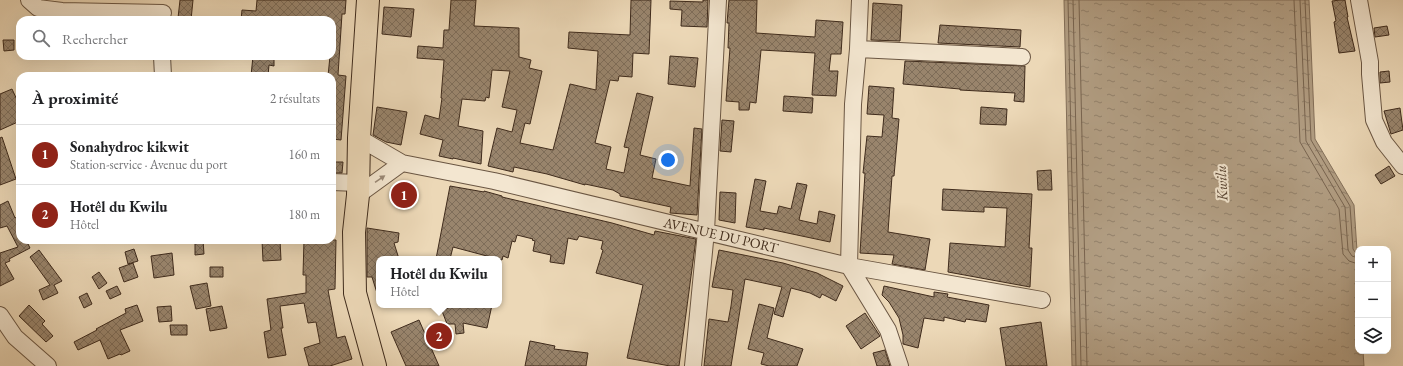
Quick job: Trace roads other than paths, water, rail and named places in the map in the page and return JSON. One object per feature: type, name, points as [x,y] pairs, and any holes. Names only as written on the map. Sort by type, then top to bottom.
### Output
[{"type":"highway","points":[[368,0],[359,138],[358,189],[354,232],[355,293],[375,366]]},
{"type":"street","points":[[29,0],[38,8],[62,11],[163,11]]},
{"type":"street","points":[[693,366],[706,231],[718,0]]},
{"type":"street","points":[[860,0],[858,49],[853,104],[849,266],[888,330],[900,366]]},
{"type":"street","points":[[1359,0],[1370,62],[1374,120],[1384,142],[1403,166]]},
{"type":"street","points":[[858,49],[1022,57]]},
{"type":"street","points":[[162,60],[162,72]]},
{"type":"street","name":"AVENUE DU PORT","points":[[359,138],[402,163],[494,181],[849,266],[1042,300]]},
{"type":"street","points":[[336,183],[358,189],[402,163]]},
{"type":"street","points":[[0,315],[15,337],[48,366]]},
{"type":"water","name":"Kwilu","points":[[1064,0],[1309,0],[1315,139],[1354,205],[1357,246],[1355,246],[1355,354],[1363,354],[1364,366],[1072,366]]},
{"type":"place","name":"Sonahydroc kikwit","points":[[404,195]]},
{"type":"place","name":"Hotêl du Kwilu","points":[[439,336]]}]
